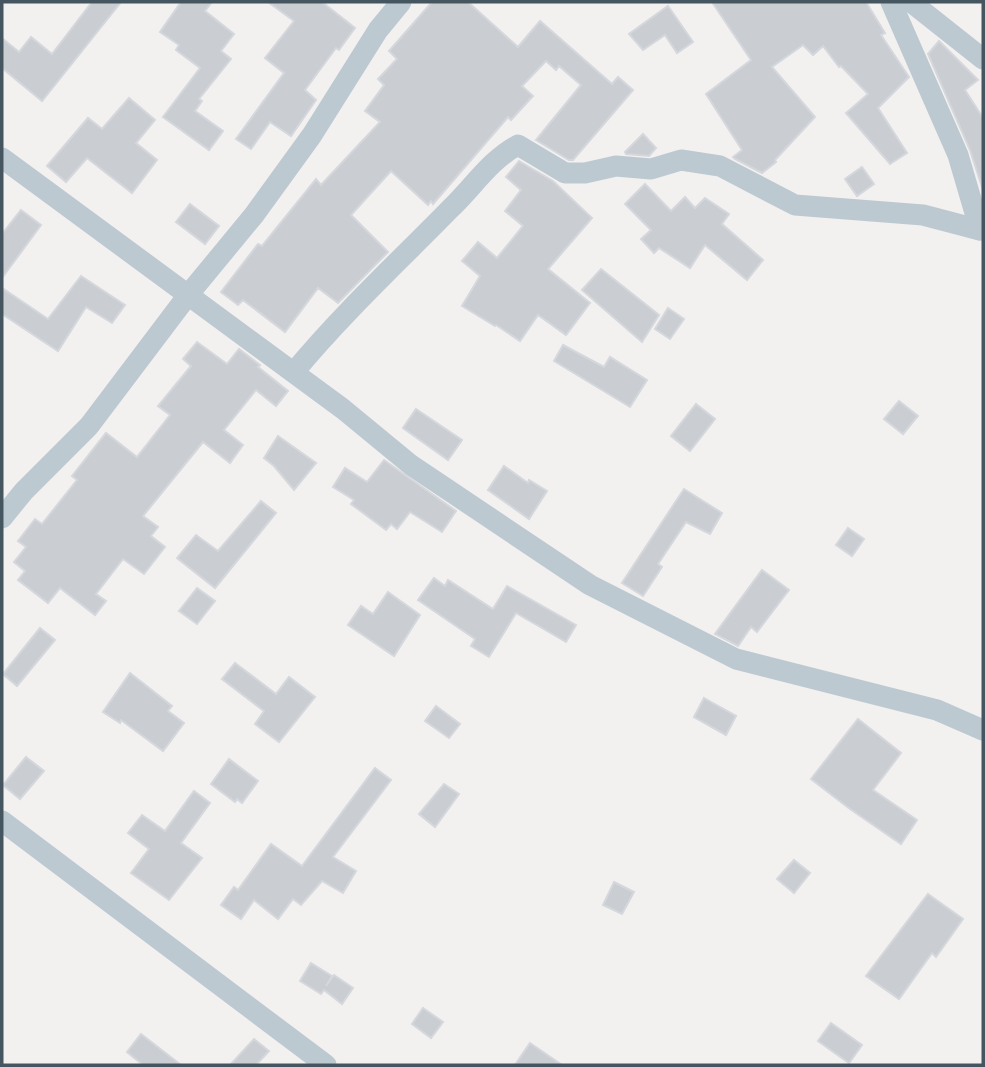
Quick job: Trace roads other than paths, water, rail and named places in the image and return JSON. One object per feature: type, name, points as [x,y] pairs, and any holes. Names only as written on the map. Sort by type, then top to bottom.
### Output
[{"type":"street","points":[[2,518],[24,491],[89,426],[188,295],[254,215],[312,135],[378,30],[401,2]]},
{"type":"street","points":[[891,2],[958,155],[981,229]]},
{"type":"street","points":[[911,2],[983,59]]},
{"type":"street","points":[[294,372],[329,331],[502,154],[518,145],[565,173],[585,173],[616,166],[651,169],[681,160],[720,166],[795,205],[923,215],[981,229]]},
{"type":"street","points":[[2,158],[294,372],[411,466],[590,585],[736,659],[937,710],[983,730]]},
{"type":"street","points":[[2,821],[326,1065]]}]
